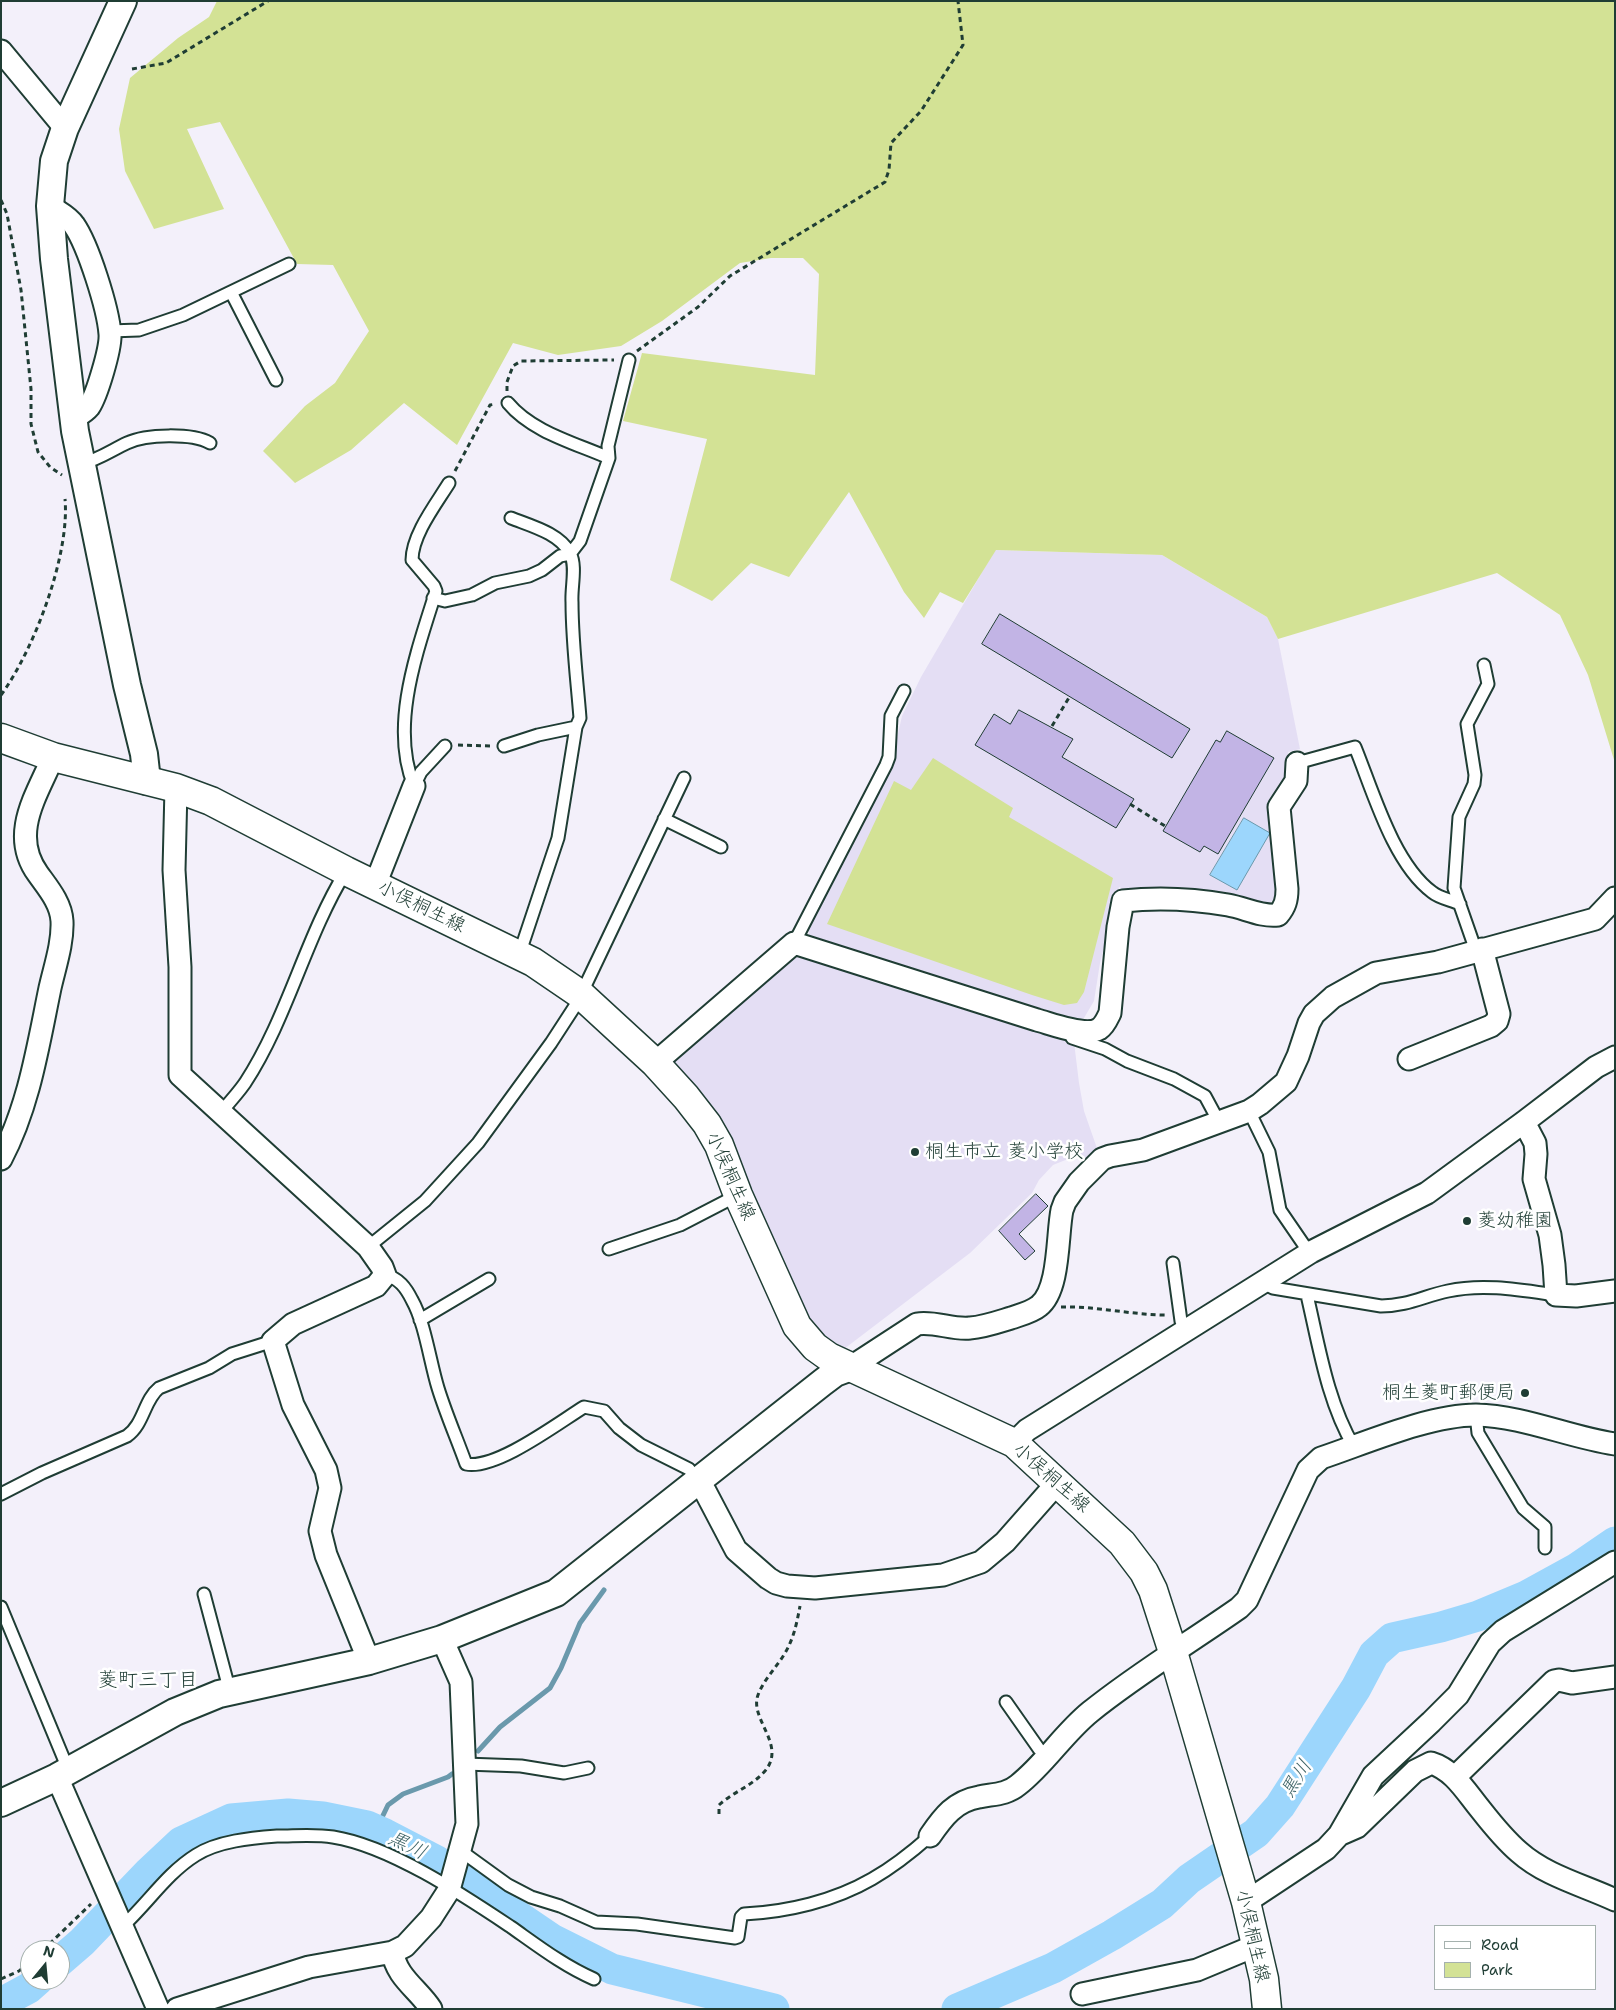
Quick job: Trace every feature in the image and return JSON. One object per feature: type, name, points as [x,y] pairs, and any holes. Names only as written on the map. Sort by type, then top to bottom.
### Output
[{"type":"main road","name":"小俣桐生線","points":[[1,738],[53,757],[176,788],[225,808],[346,871],[533,962],[580,994],[655,1063],[686,1097],[714,1134],[738,1194],[797,1326],[815,1348],[851,1367],[1014,1443],[1122,1543],[1140,1566],[1154,1590],[1246,1902],[1264,1979],[1266,2009]]},
{"type":"street","points":[[123,1],[65,128],[54,162],[50,206],[54,259],[74,418],[72,470],[144,754],[147,781]]},
{"type":"street","points":[[1,51],[65,128]]},
{"type":"street","points":[[50,206],[68,218],[78,232],[106,308],[110,331],[108,353],[95,394],[89,407],[74,418]]},
{"type":"street","points":[[1,1159],[12,1138],[25,1101],[62,935],[60,909],[30,858],[24,834],[34,800],[53,757]]},
{"type":"street","points":[[655,1063],[794,943],[1037,1020],[1073,1030],[1092,1032],[1104,1024],[1110,1013],[1118,928],[1123,901],[1199,900],[1240,907],[1268,916],[1278,915],[1284,909],[1287,899],[1279,807],[1296,780],[1297,763]]},
{"type":"street","points":[[375,885],[414,786]]},
{"type":"street","points":[[176,788],[174,870],[180,967],[180,1075],[368,1247],[382,1267],[385,1275],[376,1286],[293,1324],[272,1341],[293,1405],[326,1470],[330,1488],[320,1531],[326,1555],[369,1661]]},
{"type":"street","points":[[1,1803],[62,1773],[175,1712],[230,1692],[369,1661],[442,1638],[556,1594],[697,1480],[835,1373],[851,1367],[917,1324],[926,1323],[969,1329],[1024,1314],[1042,1302],[1049,1292],[1053,1277],[1062,1210],[1073,1190],[1092,1168],[1102,1159],[1143,1150],[1249,1111],[1260,1104],[1286,1082],[1298,1056],[1309,1023],[1318,1010],[1333,997],[1376,974],[1438,962],[1595,919],[1615,898]]},
{"type":"street","points":[[1409,1059],[1492,1026],[1497,1020],[1499,1014],[1479,950]]},
{"type":"street","points":[[1014,1443],[1027,1430],[1183,1322],[1261,1282],[1311,1252],[1427,1192],[1596,1067],[1615,1057]]},
{"type":"street","points":[[1524,1122],[1535,1143],[1534,1179],[1550,1235],[1556,1295],[1576,1296],[1615,1291]]},
{"type":"street","points":[[930,1836],[952,1808],[977,1797],[1006,1793],[1017,1786],[1036,1769],[1070,1728],[1173,1652],[1194,1640],[1239,1608],[1247,1600],[1308,1470],[1321,1458],[1420,1424],[1476,1415],[1518,1420],[1615,1444]]},
{"type":"street","points":[[697,1480],[705,1491],[736,1550],[776,1583],[804,1588],[943,1575],[981,1562],[1005,1542],[1058,1482]]},
{"type":"street","points":[[1246,1902],[1326,1849],[1339,1835],[1373,1776],[1458,1695],[1490,1643],[1503,1631],[1615,1562]]},
{"type":"street","points":[[177,2009],[309,1967],[393,1952],[404,1946],[431,1918],[451,1886],[468,1824],[461,1682],[442,1638]]},
{"type":"street","points":[[1455,1777],[1554,1681],[1559,1680],[1572,1683],[1615,1677]]},
{"type":"street","points":[[1339,1835],[1357,1827],[1415,1771],[1431,1763],[1440,1766],[1455,1777],[1481,1810],[1519,1852],[1544,1870],[1615,1900]]},
{"type":"street","points":[[62,1773],[107,1889],[158,2009]]},
{"type":"street","points":[[1082,1994],[1197,1970],[1257,1945]]},
{"type":"street","points":[[393,1952],[398,1968],[431,2009]]},
{"type":"lane","points":[[110,331],[139,330],[183,315],[289,264]]},
{"type":"lane","points":[[231,292],[276,380]]},
{"type":"lane","points":[[433,598],[445,601],[472,595],[495,583],[529,576],[542,570],[560,556],[570,554],[580,541],[609,458],[608,446],[629,360]]},
{"type":"lane","points":[[508,403],[516,413],[541,429],[609,458]]},
{"type":"lane","points":[[72,470],[129,442],[146,438],[193,437],[210,443]]},
{"type":"lane","points":[[414,786],[410,776],[404,742],[408,695],[415,654],[436,591],[412,560],[412,554],[414,542],[449,483]]},
{"type":"lane","points":[[511,518],[551,535],[563,544],[570,554],[573,563],[572,602],[580,718],[576,727],[558,838],[519,955]]},
{"type":"lane","points":[[1479,950],[1454,888],[1458,817],[1474,784],[1475,775],[1467,724],[1488,684],[1484,665]]},
{"type":"lane","points":[[794,943],[886,765],[889,757],[891,716],[904,691]]},
{"type":"lane","points":[[504,746],[538,735],[576,727]]},
{"type":"lane","points":[[414,786],[421,772],[445,746]]},
{"type":"lane","points":[[1297,763],[1355,747],[1396,847],[1406,863],[1433,893],[1460,904]]},
{"type":"lane","points":[[368,1247],[425,1201],[478,1143],[552,1043],[580,994],[684,778]]},
{"type":"lane","points":[[664,819],[721,847]]},
{"type":"lane","points":[[221,1112],[245,1083],[275,1027],[299,968],[337,886],[346,871]]},
{"type":"lane","points":[[1037,1020],[1062,1035],[1104,1048],[1127,1061],[1174,1079],[1205,1096],[1220,1122]]},
{"type":"lane","points":[[1249,1111],[1269,1152],[1280,1210],[1311,1252]]},
{"type":"lane","points":[[608,1249],[680,1225],[738,1194]]},
{"type":"lane","points":[[1173,1263],[1183,1322]]},
{"type":"lane","points":[[385,1275],[393,1277],[400,1282],[412,1299],[420,1320],[438,1389],[466,1464],[472,1465],[512,1452],[584,1407],[604,1411],[619,1428],[640,1445],[689,1469],[697,1480]]},
{"type":"lane","points":[[420,1320],[489,1279]]},
{"type":"lane","points":[[1261,1282],[1273,1288],[1307,1295],[1381,1306],[1398,1306],[1449,1291],[1493,1288],[1556,1295]]},
{"type":"lane","points":[[1307,1295],[1326,1381],[1354,1447]]},
{"type":"lane","points":[[1,1494],[42,1473],[134,1432],[153,1393],[159,1388],[209,1368],[232,1354],[272,1341]]},
{"type":"lane","points":[[1476,1415],[1478,1433],[1523,1508],[1545,1527],[1545,1548]]},
{"type":"lane","points":[[204,1594],[230,1692]]},
{"type":"lane","points":[[1,1607],[62,1773]]},
{"type":"lane","points":[[1006,1702],[1039,1749],[1047,1756]]},
{"type":"lane","points":[[465,1764],[521,1766],[564,1773],[588,1768]]},
{"type":"lane","points":[[122,1923],[196,1855],[211,1847],[259,1838],[308,1835],[333,1837],[360,1843],[451,1886],[574,1970],[594,1979]]},
{"type":"lane","points":[[460,1853],[508,1885],[530,1897],[560,1906],[596,1922],[637,1924],[735,1938],[738,1937],[740,1917],[744,1914],[785,1909],[852,1889],[873,1879],[913,1851],[930,1836]]},
{"type":"path","points":[[132,69],[166,63],[268,1]]},
{"type":"path","points":[[508,403],[507,382],[512,366],[521,361],[629,360],[640,347],[698,307],[730,276],[885,182],[889,170],[891,143],[922,111],[963,45],[958,1]]},
{"type":"path","points":[[1,200],[6,214],[21,290],[31,389],[31,424],[38,452],[50,467],[72,470]]},
{"type":"path","points":[[449,483],[490,405]]},
{"type":"path","points":[[1,695],[21,664],[48,603],[59,557],[66,513],[65,495]]},
{"type":"path","points":[[1052,726],[1070,696]]},
{"type":"path","points":[[445,746],[459,744],[504,746]]},
{"type":"path","points":[[1130,804],[1165,826]]},
{"type":"path","points":[[1042,1302],[1056,1307],[1088,1307],[1183,1322]]},
{"type":"path","points":[[719,1814],[719,1805],[756,1780],[770,1762],[772,1754],[770,1740],[757,1709],[758,1696],[786,1653],[796,1627],[804,1588]]},
{"type":"path","points":[[54,1940],[107,1889]]},
{"type":"path","points":[[1,1979],[20,1970]]},
{"type":"shaded area","points":[[995,550],[1162,555],[1267,617],[1278,639],[1300,749],[1288,752],[1290,774],[1280,891],[1266,908],[1137,895],[1119,887],[1100,963],[1094,1001],[1084,1018],[1061,1021],[809,937],[808,923],[878,788],[890,769],[902,716],[921,677]]},
{"type":"shaded area","name":"桐生市立 菱小学校","points":[[801,955],[993,1011],[1074,1042],[1084,1111],[1099,1154],[1089,1160],[1078,1155],[1053,1165],[1039,1180],[1032,1193],[970,1253],[844,1349],[823,1338],[810,1321],[783,1264],[674,1072],[674,1061],[752,988],[791,958]]},
{"type":"green space","points":[[217,1],[1615,1],[1615,763],[1588,675],[1560,615],[1497,573],[1278,639],[1267,617],[1162,555],[996,550],[963,603],[940,592],[924,618],[904,592],[849,492],[789,577],[751,563],[712,601],[670,580],[707,439],[623,421],[642,353],[815,375],[819,274],[803,258],[771,258],[740,263],[662,321],[621,346],[558,355],[513,343],[457,445],[404,403],[351,450],[295,483],[263,451],[305,406],[335,383],[369,331],[333,265],[297,264],[220,122],[187,129],[224,209],[154,229],[125,171],[119,129],[130,78],[178,38],[209,17]]},
{"type":"green space","points":[[933,758],[1013,808],[1009,817],[1113,878],[1084,992],[1077,1003],[1064,1005],[1032,995],[827,924],[894,781],[911,790]]},
{"type":"water","points":[[1244,818],[1270,833],[1237,890],[1210,875]]},
{"type":"building","points":[[1000,614],[1190,729],[1172,758],[982,644]]},
{"type":"building","points":[[1019,710],[1073,739],[1062,757],[1134,799],[1116,828],[975,745],[994,714],[1010,724]]},
{"type":"building","points":[[1227,731],[1274,758],[1218,854],[1204,846],[1200,852],[1163,831],[1216,740],[1220,742]]},
{"type":"building","points":[[1036,1194],[1048,1206],[1019,1234],[1035,1251],[1025,1260],[999,1231]]},
{"type":"waterway","name":"黒川","points":[[957,2009],[1053,1968],[1112,1935],[1162,1904],[1189,1879],[1256,1833],[1280,1806],[1356,1688],[1374,1654],[1392,1638],[1478,1616],[1526,1596],[1577,1568],[1615,1542]]},
{"type":"waterway","points":[[478,1751],[500,1727],[550,1688],[561,1668],[580,1623],[604,1590]]},
{"type":"waterway","points":[[376,1830],[388,1805],[403,1794],[452,1774]]},
{"type":"waterway","name":"黒川","points":[[70,1952],[181,1842],[231,1819],[288,1814],[323,1817],[367,1826],[385,1834],[437,1861],[552,1939],[612,1969],[774,2009]]},
{"type":"waterway","name":"黒川","points":[[1,2003],[25,1990]]},
{"type":"place","name":"桐生市立 菱小学校","points":[[915,1152]]},
{"type":"place","name":"菱幼稚園","points":[[1467,1221]]},
{"type":"place","name":"桐生菱町郵便局","points":[[1525,1393]]},
{"type":"district","name":"菱町三丁目","points":[[148,1681]]}]
